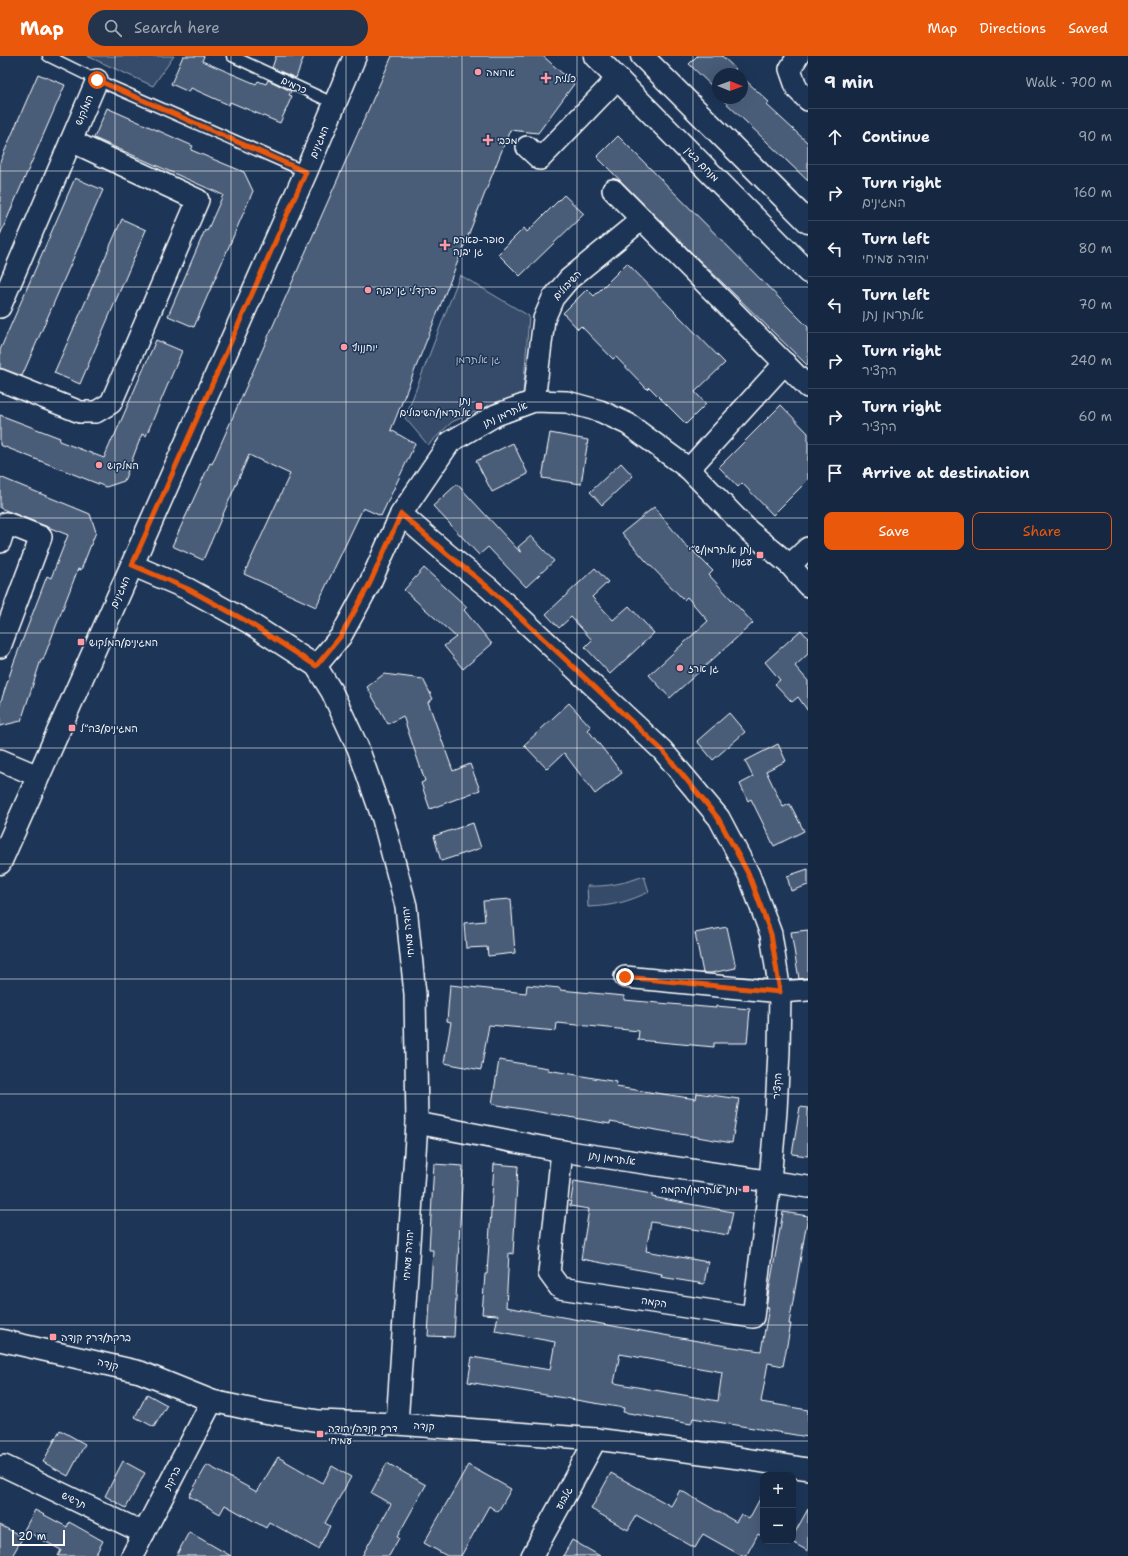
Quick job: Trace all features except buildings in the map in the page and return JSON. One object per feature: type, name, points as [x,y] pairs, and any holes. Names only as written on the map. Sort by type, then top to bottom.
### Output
[{"type":"street","name":"המגינים","points":[[0,863],[306,172],[355,56]]},
{"type":"street","name":"מנחם בגין","points":[[595,56],[808,272]]},
{"type":"street","points":[[642,56],[659,71],[808,222]]},
{"type":"street","points":[[798,56],[790,69],[796,89],[808,100]]},
{"type":"street","points":[[527,147],[540,159],[618,78]]},
{"type":"street","name":"המלקוש","points":[[0,307],[97,80]]},
{"type":"street","points":[[0,380],[80,412],[96,412],[111,403],[198,200],[71,141]]},
{"type":"street","points":[[614,190],[808,386]]},
{"type":"street","name":"השיבולים","points":[[534,401],[544,319],[553,298],[569,280],[642,219]]},
{"type":"street","points":[[689,469],[785,363]]},
{"type":"street","name":"אלתרמן נתן","points":[[316,666],[341,636],[370,583],[401,514],[450,442],[496,415],[534,401],[567,402],[600,411],[628,424],[689,469],[749,531],[790,565],[808,586]]},
{"type":"street","name":"הקציר","points":[[401,514],[489,588],[662,750],[718,818],[749,875],[771,934],[780,992],[779,1051],[770,1181]]},
{"type":"street","points":[[0,647],[42,536],[2,529]]},
{"type":"street","points":[[790,565],[808,548]]},
{"type":"street","name":"יהודה עמיחי","points":[[132,565],[188,589],[241,619],[316,666],[332,692],[358,748],[383,819],[406,906],[415,994],[416,1123],[397,1424]]},
{"type":"street","points":[[0,760],[38,776]]},
{"type":"street","points":[[625,977],[780,992],[808,990]]},
{"type":"street","name":"אלתרמן נתן","points":[[416,1123],[562,1150],[808,1187]]},
{"type":"street","name":"הקמה","points":[[562,1150],[549,1273],[560,1288],[753,1317],[770,1181]]},
{"type":"street","name":"קנדה","points":[[0,1340],[140,1372],[212,1401],[263,1412],[320,1421],[397,1424],[596,1439],[739,1458],[808,1469]]},
{"type":"street","name":"ברקת","points":[[132,1556],[212,1401]]},
{"type":"street","name":"גלבוע","points":[[532,1556],[596,1439]]},
{"type":"street","name":"תרשיש","points":[[4,1466],[144,1533]]},
{"type":"lane","points":[[48,56],[97,80],[306,172]]},
{"type":"lane","name":"כרמים","points":[[232,56],[335,104]]},
{"type":"lane","points":[[253,66],[257,56]]},
{"type":"green space","points":[[87,56],[174,56],[153,86]]},
{"type":"green space","name":"גן אלתרמן","points":[[460,275],[529,316],[523,394],[497,402],[452,422],[428,445],[405,418]]},
{"type":"green space","points":[[644,876],[649,892],[620,903],[588,907],[587,886],[616,884]]},
{"type":"place","name":"ארומה","points":[[478,72]]},
{"type":"place","name":"כללית","points":[[546,78]]},
{"type":"place","name":"מכבי","points":[[488,140]]},
{"type":"place","name":"סופר-פארם גן יבנה","points":[[445,245]]},
{"type":"place","name":"פרנדלי גן יבנה","points":[[368,290]]},
{"type":"place","name":"יוחננוף","points":[[344,347]]},
{"type":"place","name":"נתן אלתרמן/השיבולים","points":[[479,406]]},
{"type":"place","name":"המלקוש","points":[[99,465]]},
{"type":"place","name":"נתן אלתרמן/ש״י עגנון","points":[[760,555]]},
{"type":"place","name":"המגינים/המלקוש","points":[[81,642]]},
{"type":"place","name":"גן ארז","points":[[680,668]]},
{"type":"place","name":"המגינים/צה״ל","points":[[72,728]]},
{"type":"place","name":"נתן אלתרמן/הקמה","points":[[746,1189]]},
{"type":"place","name":"ברקת/דרך קנדה","points":[[53,1337]]},
{"type":"place","name":"דרך קנדה/יהודה עמיחי","points":[[320,1434]]},
{"type":"route","points":[[97,80],[306,172],[132,565],[188,589],[248,622],[316,666],[341,636],[370,583],[401,514],[489,588],[662,750],[718,818],[749,875],[771,934],[780,992],[625,977]]}]
